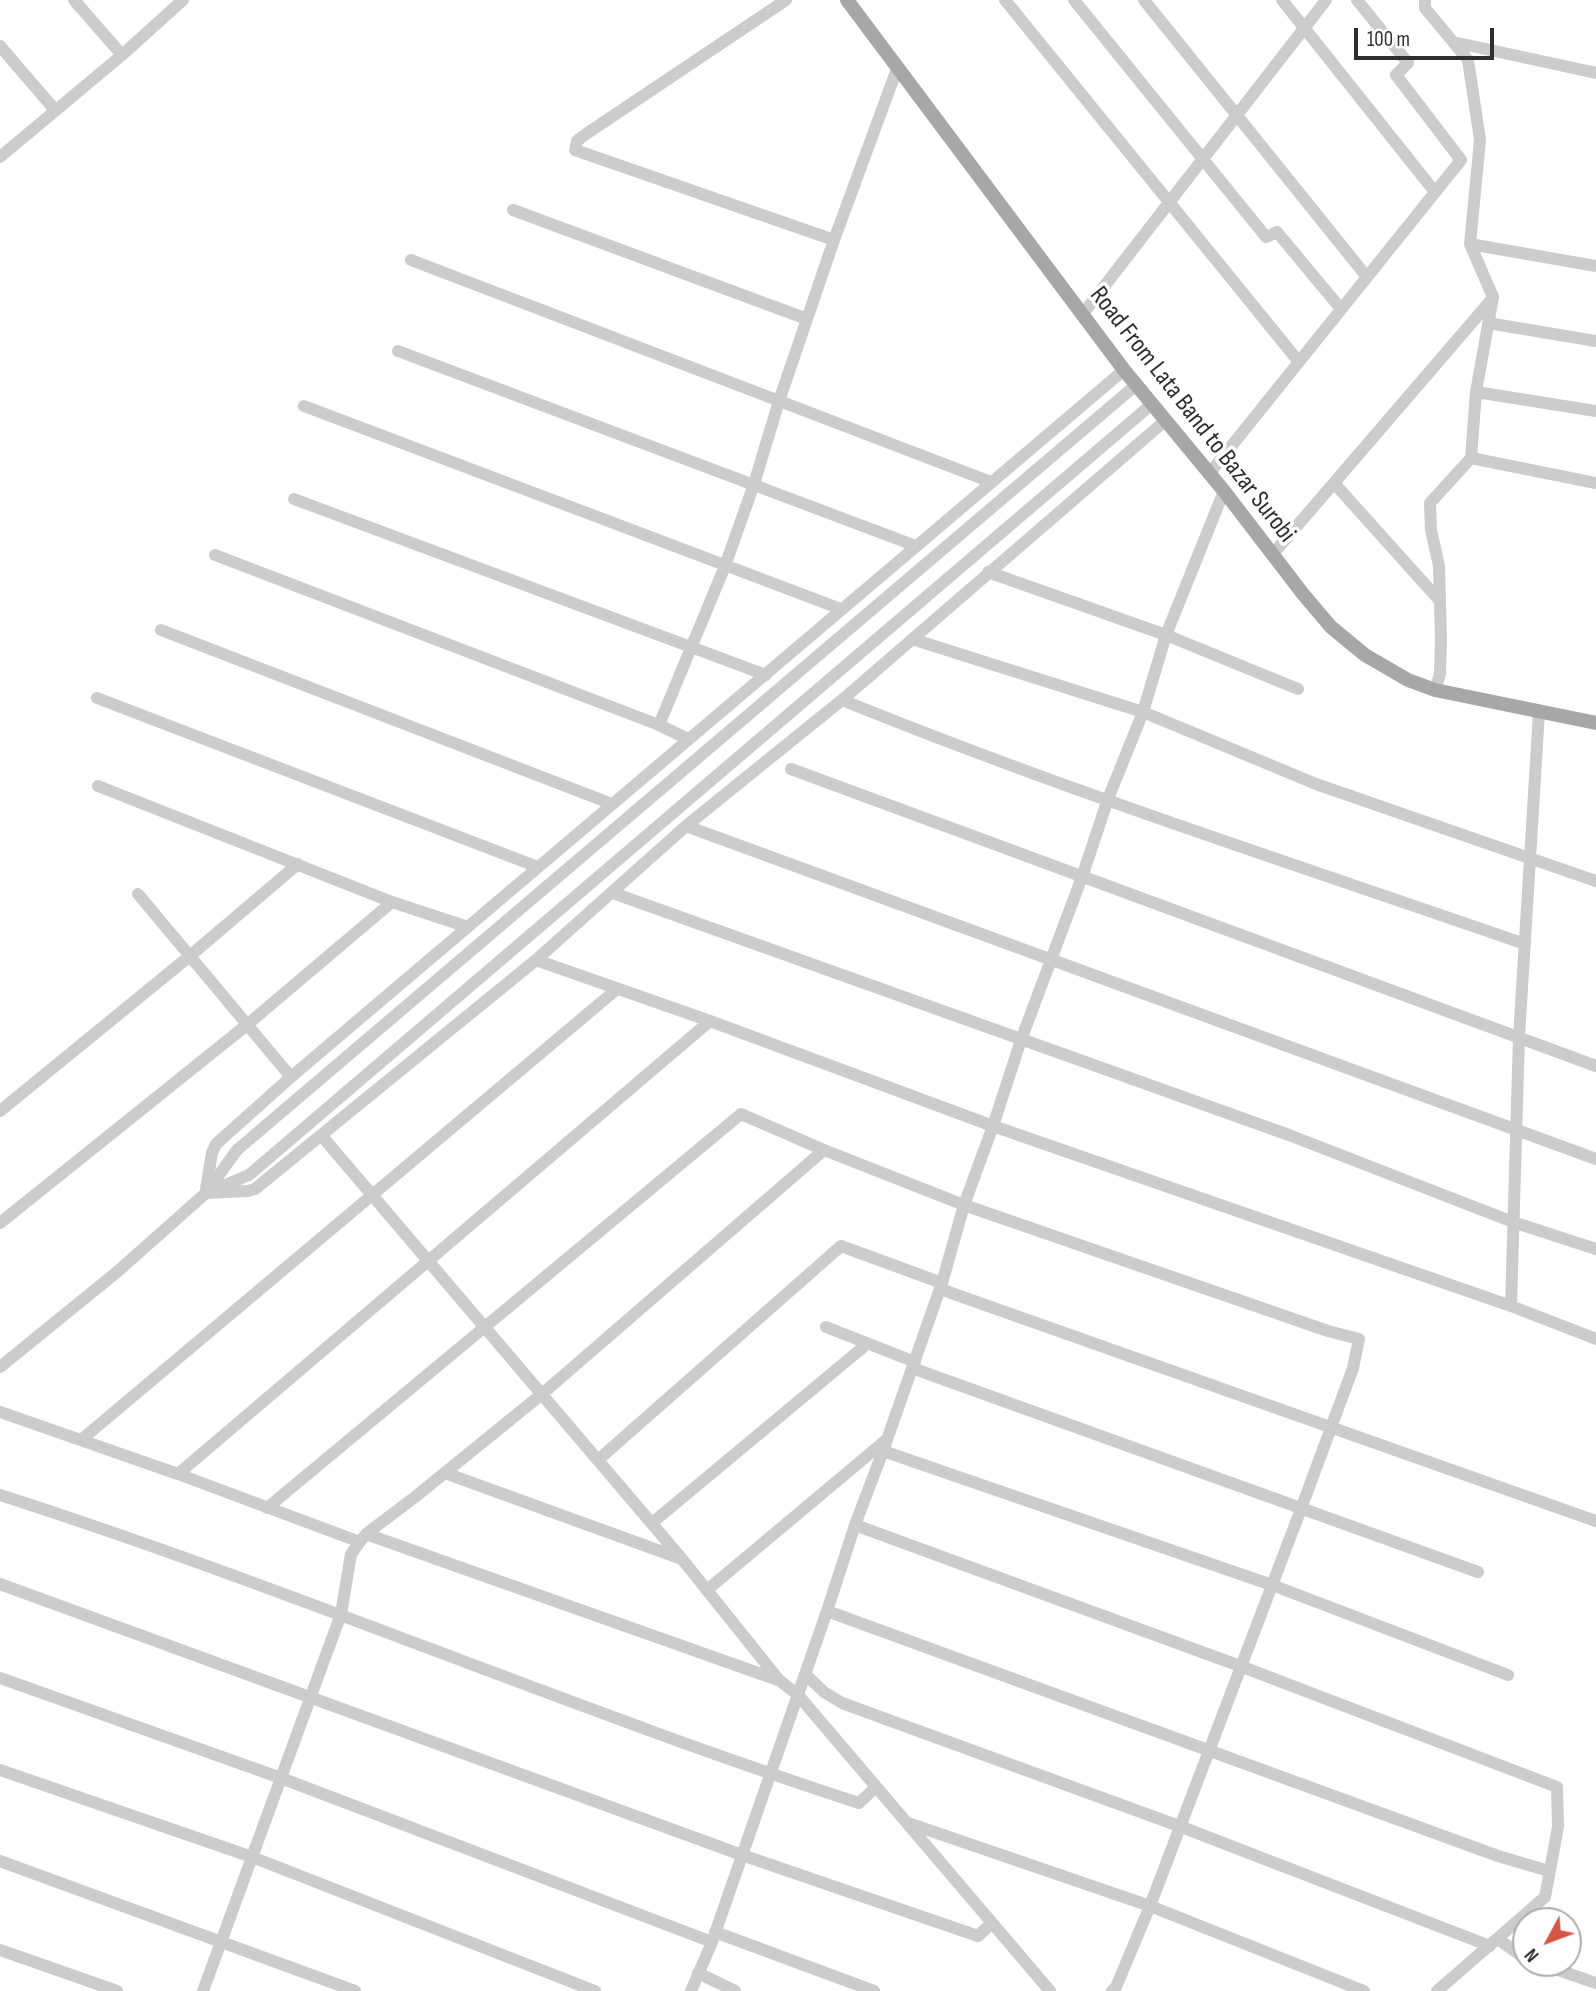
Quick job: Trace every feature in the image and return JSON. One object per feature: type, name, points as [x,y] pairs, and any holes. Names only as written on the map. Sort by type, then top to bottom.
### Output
[{"type":"main road","name":"Road From Lata Band to Bazar Surobi","points":[[847,0],[1124,370],[1331,627],[1366,655],[1408,680],[1435,690],[1596,723]]},
{"type":"street","points":[[74,0],[122,55]]},
{"type":"street","points":[[0,157],[183,0]]},
{"type":"street","points":[[786,0],[586,134],[577,141],[576,150],[834,240]]},
{"type":"street","points":[[1005,0],[1299,362]]},
{"type":"street","points":[[1074,0],[1266,237],[1276,233],[1341,309]]},
{"type":"street","points":[[1144,0],[1367,277]]},
{"type":"street","points":[[1282,0],[1435,192]]},
{"type":"street","points":[[1082,315],[1326,0]]},
{"type":"street","points":[[1209,474],[1461,160],[1396,75],[1408,63],[1357,0]]},
{"type":"street","points":[[1423,3],[1468,60],[1480,140],[1471,244],[1493,297],[1476,392],[1471,458],[1430,503],[1439,566],[1440,601],[1440,674],[1435,690]]},
{"type":"street","points":[[1453,42],[1596,73]]},
{"type":"street","points":[[0,46],[55,110]]},
{"type":"street","points":[[659,725],[725,566],[754,485],[807,318],[897,69]]},
{"type":"street","points":[[513,210],[807,318]]},
{"type":"street","points":[[1471,244],[1596,266]]},
{"type":"street","points":[[411,260],[991,482]]},
{"type":"street","points":[[1272,555],[1493,297]]},
{"type":"street","points":[[1488,323],[1596,341]]},
{"type":"street","points":[[398,351],[916,546]]},
{"type":"street","points":[[206,1193],[212,1153],[216,1144],[291,1077],[1124,370]]},
{"type":"street","points":[[0,1367],[117,1272],[206,1193],[237,1150],[1136,385]]},
{"type":"street","points":[[1476,392],[1596,411]]},
{"type":"street","points":[[206,1193],[249,1175],[1152,404]]},
{"type":"street","points":[[304,406],[841,609]]},
{"type":"street","points":[[206,1193],[255,1189],[536,960],[685,827],[842,701],[1166,420]]},
{"type":"street","points":[[1471,458],[1596,483]]},
{"type":"street","points":[[1334,483],[1440,601]]},
{"type":"street","points":[[691,1991],[713,1937],[855,1525],[914,1365],[941,1286],[964,1205],[1021,1040],[1108,799],[1143,712],[1166,635],[1224,491]]},
{"type":"street","points":[[293,499],[766,675]]},
{"type":"street","points":[[215,555],[659,725],[688,739]]},
{"type":"street","points":[[988,572],[1166,635],[1298,689]]},
{"type":"street","points":[[161,630],[612,804]]},
{"type":"street","points":[[912,639],[1143,712],[1316,784],[1596,881]]},
{"type":"street","points":[[97,698],[538,867]]},
{"type":"street","points":[[842,701],[1108,799],[1525,944]]},
{"type":"street","points":[[1511,1306],[1519,1037],[1539,712]]},
{"type":"street","points":[[791,769],[1596,1066]]},
{"type":"street","points":[[98,786],[392,902],[468,927]]},
{"type":"street","points":[[685,827],[1596,1159]]},
{"type":"street","points":[[0,1111],[191,956],[298,864]]},
{"type":"street","points":[[613,893],[1289,1135],[1513,1222],[1596,1249]]},
{"type":"street","points":[[138,894],[291,1077]]},
{"type":"street","points":[[0,1223],[248,1024],[392,902]]},
{"type":"street","points":[[536,960],[993,1126],[1511,1306],[1596,1339]]},
{"type":"street","points":[[81,1440],[617,989]]},
{"type":"street","points":[[178,1474],[710,1021]]},
{"type":"street","points":[[267,1508],[741,1114],[964,1205],[1328,1331],[1359,1339],[1353,1368],[1301,1509],[1118,1990]]},
{"type":"street","points":[[321,1135],[652,1523],[779,1680],[798,1695],[1050,1991]]},
{"type":"street","points":[[203,1991],[341,1614],[351,1554],[363,1538],[542,1394],[824,1150]]},
{"type":"street","points":[[598,1460],[841,1246],[941,1286],[1596,1521]]},
{"type":"street","points":[[826,1327],[914,1365],[1478,1572]]},
{"type":"street","points":[[652,1523],[867,1344]]},
{"type":"street","points":[[0,1412],[267,1508],[363,1538],[779,1680]]},
{"type":"street","points":[[707,1590],[888,1438]]},
{"type":"street","points":[[883,1451],[1272,1585],[1508,1675]]},
{"type":"street","points":[[444,1473],[682,1559]]},
{"type":"street","points":[[0,1495],[341,1614],[770,1774],[859,1803],[876,1787]]},
{"type":"street","points":[[855,1525],[1240,1666],[1557,1787],[1558,1827],[1545,1897],[1437,1991]]},
{"type":"street","points":[[0,1584],[310,1699],[978,1936],[992,1923]]},
{"type":"street","points":[[827,1611],[1498,1856],[1549,1871]]},
{"type":"street","points":[[805,1674],[842,1703],[1494,1943],[1512,1952]]},
{"type":"street","points":[[0,1678],[713,1937],[874,1991]]},
{"type":"street","points":[[0,1770],[252,1857],[595,1991]]},
{"type":"street","points":[[907,1823],[1150,1906],[1364,1991]]},
{"type":"street","points":[[0,1861],[355,1991]]},
{"type":"street","points":[[0,1950],[117,1991]]},
{"type":"street","points":[[698,1973],[734,1991]]},
{"type":"street","points":[[1579,1977],[1596,1983]]}]
